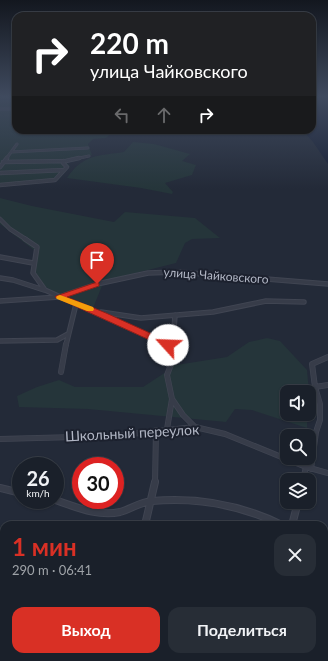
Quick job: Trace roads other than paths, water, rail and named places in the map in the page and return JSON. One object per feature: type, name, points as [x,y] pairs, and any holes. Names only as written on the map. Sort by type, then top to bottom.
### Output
[{"type":"street","points":[[0,167],[2,161],[12,152],[17,144]]},
{"type":"street","points":[[12,152],[88,148]]},
{"type":"street","points":[[2,161],[64,161],[89,156]]},
{"type":"street","points":[[0,185],[57,179],[67,167],[62,163],[64,161]]},
{"type":"street","points":[[0,173],[64,170]]},
{"type":"street","points":[[0,219],[10,229],[37,247],[33,263],[32,276],[44,290]]},
{"type":"street","points":[[0,257],[33,263]]},
{"type":"street","name":"улица Чайковского","points":[[59,297],[97,284],[148,273],[185,272],[226,277],[328,284]]},
{"type":"street","points":[[0,278],[13,280],[44,290],[93,310],[164,342],[172,349]]},
{"type":"street","points":[[0,301],[59,297]]},
{"type":"street","name":"улица Чайковского","points":[[93,310],[141,318],[212,312],[266,301],[304,302]]},
{"type":"street","points":[[61,372],[68,334],[76,304]]},
{"type":"street","points":[[175,315],[172,362],[167,375],[172,399],[182,415],[195,427]]},
{"type":"street","points":[[0,341],[57,340],[68,334]]},
{"type":"street","points":[[315,385],[312,364],[328,356]]},
{"type":"street","points":[[316,387],[328,385]]},
{"type":"street","points":[[306,473],[320,420],[320,404],[316,390]]},
{"type":"street","points":[[167,429],[172,399]]},
{"type":"street","name":"Школьный переулок","points":[[0,439],[113,436],[156,430],[195,427],[225,434],[308,468],[328,473]]},
{"type":"street","points":[[146,521],[152,500],[156,468],[156,430]]},
{"type":"street","points":[[0,488],[12,491]]},
{"type":"street","points":[[64,503],[100,513],[119,512],[152,500],[204,502],[223,504],[271,521]]},
{"type":"street","points":[[293,521],[296,509]]},
{"type":"water","points":[[316,128],[328,128],[328,164],[306,134],[316,134]]}]
